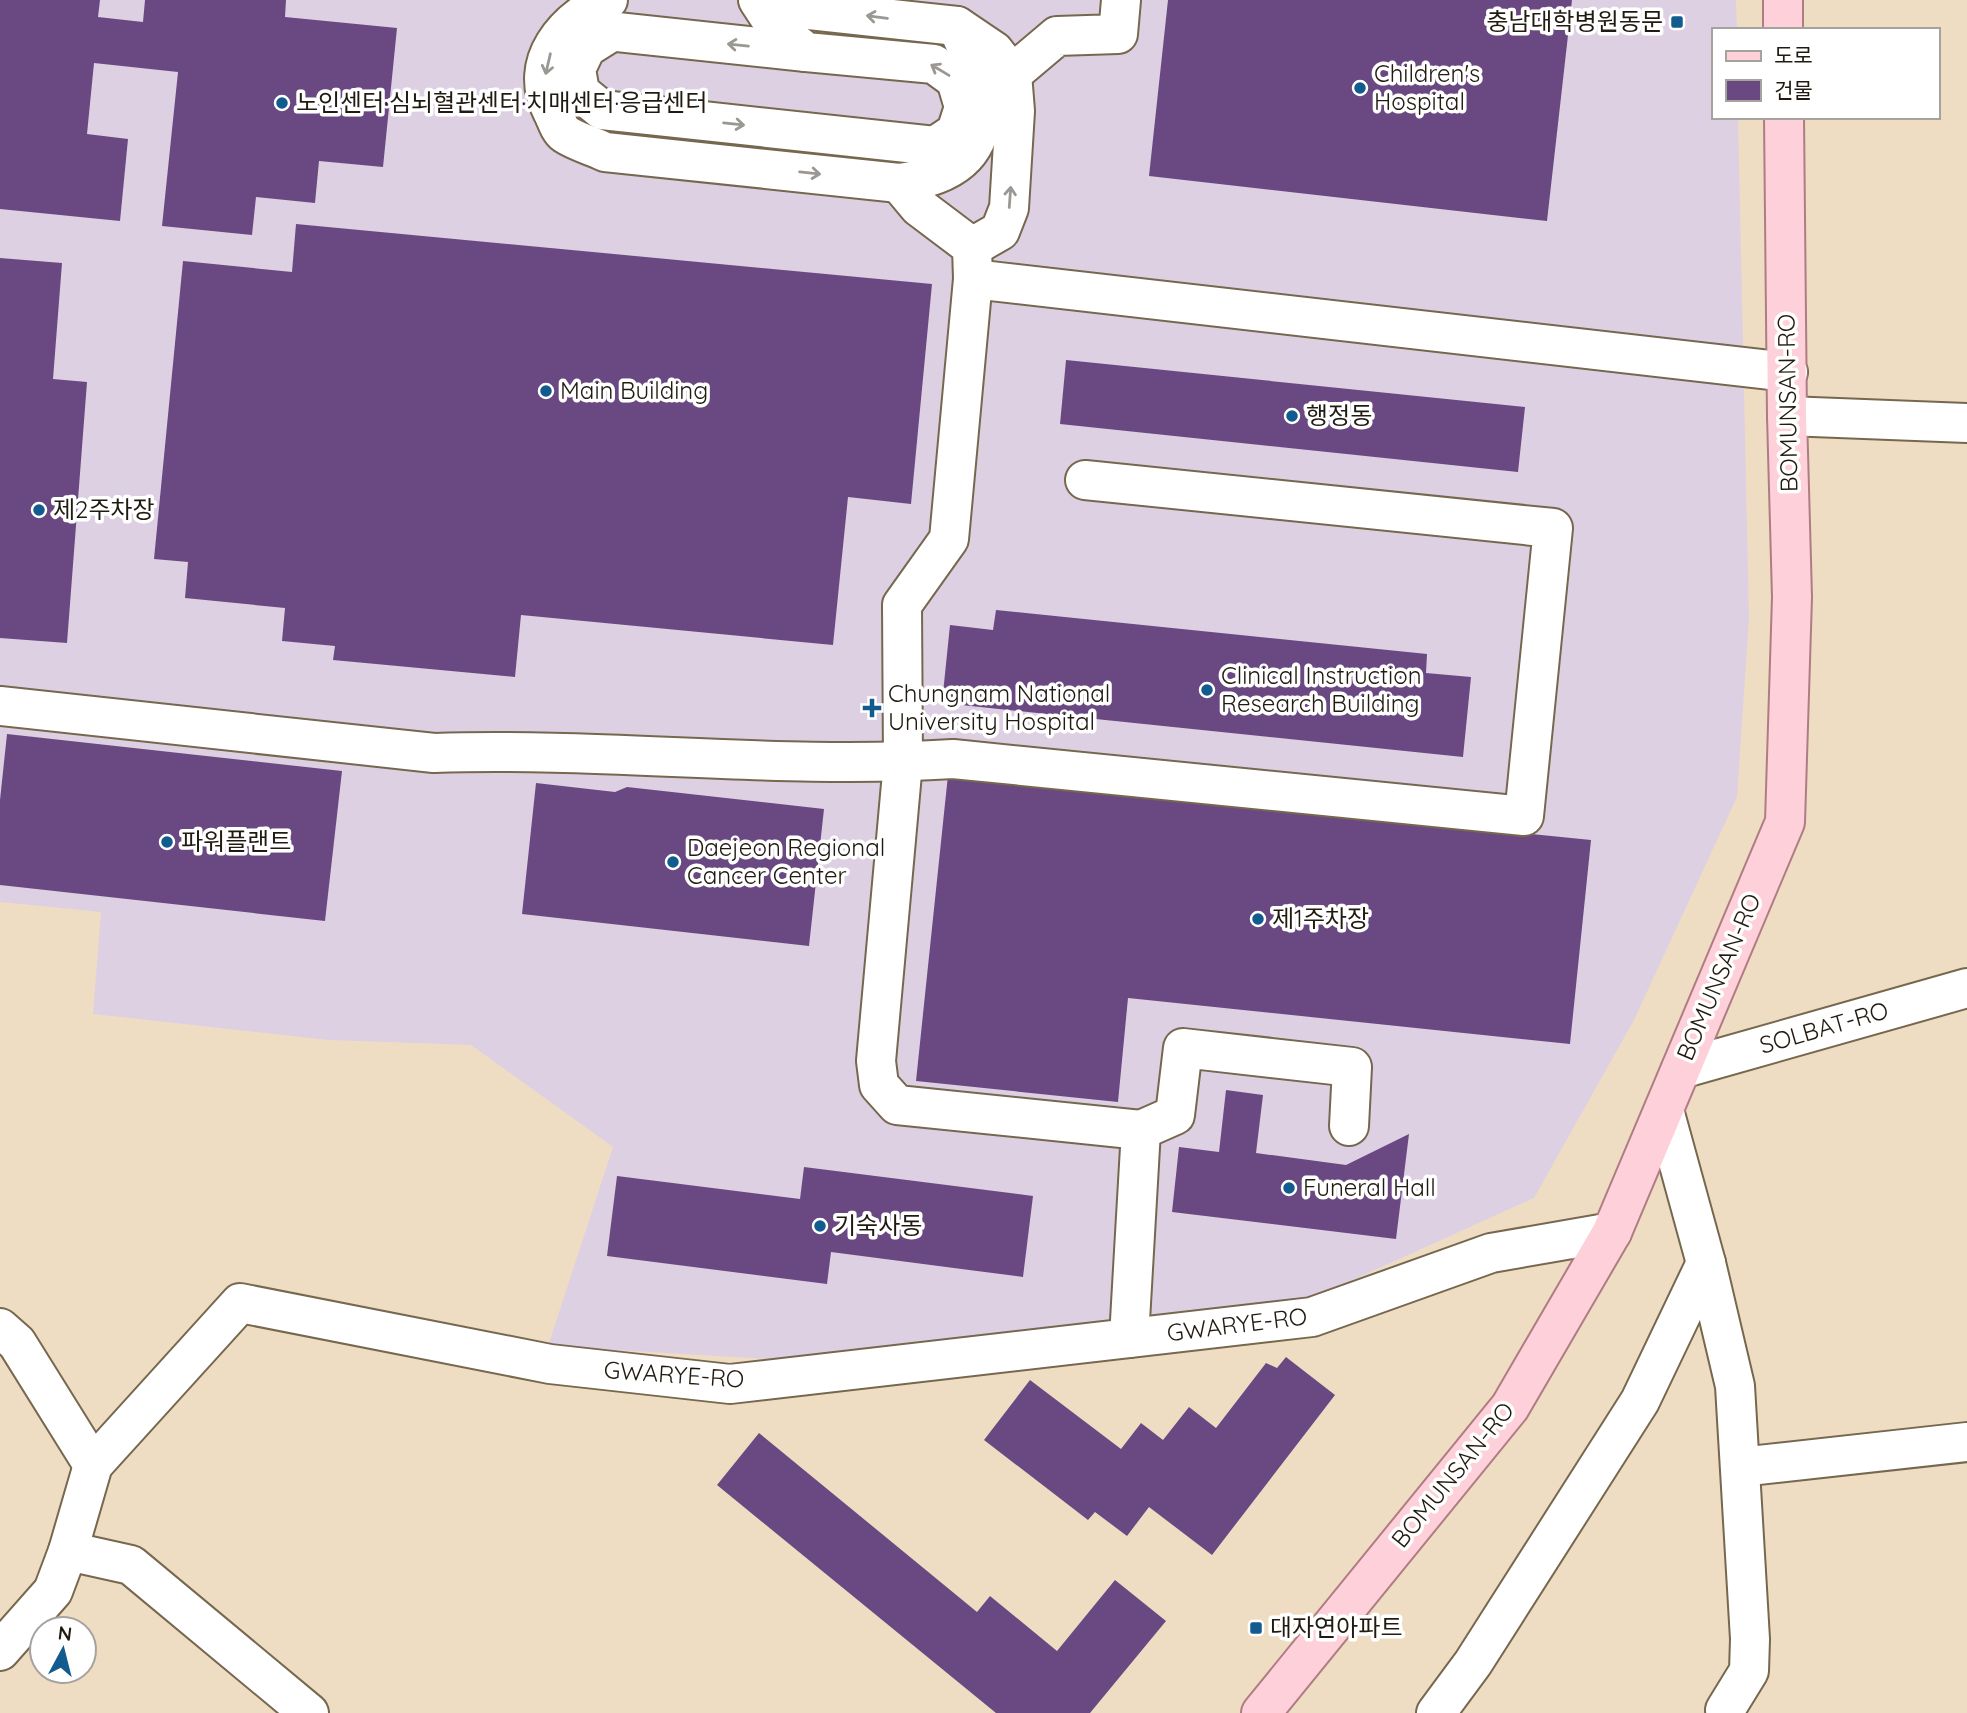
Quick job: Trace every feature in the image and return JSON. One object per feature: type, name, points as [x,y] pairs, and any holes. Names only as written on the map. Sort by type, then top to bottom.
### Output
[{"type":"main road","name":"BOMUNSAN-RO","points":[[1261,1713],[1510,1407],[1612,1232],[1784,822],[1793,597],[1787,416],[1784,119]]},
{"type":"street","points":[[758,0],[777,29],[806,52]]},
{"type":"street","points":[[781,0],[800,9],[957,26],[994,51],[1012,74],[1015,111],[1009,208],[1000,231],[973,263],[949,539],[902,605],[903,762],[876,1061],[879,1085],[897,1105],[1141,1130],[1175,1115],[1184,1048],[1352,1067],[1349,1126]]},
{"type":"street","points":[[1012,74],[1057,36],[1118,34],[1121,0]]},
{"type":"street","points":[[611,15],[586,48],[576,69],[580,92],[602,110],[936,146],[956,132],[964,107],[956,80],[934,64],[806,52],[586,10],[565,28],[545,62],[546,99],[563,133],[606,152],[899,183],[922,180],[947,170],[971,152],[981,126],[984,93],[957,26]]},
{"type":"street","points":[[899,183],[973,263],[1788,372]]},
{"type":"street","points":[[1787,416],[1967,423]]},
{"type":"street","points":[[0,706],[435,753],[499,751],[903,762],[953,759],[1524,816],[1553,528],[1085,480]]},
{"type":"street","name":"SOLBAT-RO","points":[[1681,1069],[1967,988]]},
{"type":"street","points":[[1664,1110],[1706,1264],[1735,1386],[1750,1639],[1749,1671],[1725,1710]]},
{"type":"street","points":[[1129,1338],[1141,1130]]},
{"type":"street","name":"GWARYE-RO","points":[[0,1651],[53,1591],[68,1551],[93,1465],[240,1303],[550,1364],[730,1384],[1312,1317],[1491,1253],[1612,1232]]},
{"type":"street","points":[[1436,1713],[1473,1663],[1640,1401],[1706,1264]]},
{"type":"street","points":[[0,1328],[18,1343],[93,1465]]},
{"type":"street","points":[[1740,1466],[1967,1442]]},
{"type":"street","points":[[68,1551],[131,1564],[309,1713]]},
{"type":"shaded area","name":"Chungnam National University Hospital","points":[[0,0],[1736,0],[1737,28],[1712,28],[1712,119],[1738,119],[1749,618],[1737,797],[1634,1020],[1534,1198],[1311,1299],[770,1359],[548,1346],[613,1147],[471,1045],[329,1040],[93,1014],[101,912],[0,902]]},
{"type":"building","name":"노인센터·심뇌혈관센터·치매센터·응급센터","points":[[0,0],[100,0],[98,17],[143,22],[145,0],[286,0],[285,17],[397,28],[383,167],[319,161],[315,203],[256,197],[252,235],[162,226],[178,72],[94,63],[87,134],[128,139],[120,221],[0,209]]},
{"type":"building","name":"Children's Hospital","points":[[1168,0],[1572,0],[1547,221],[1149,176]]},
{"type":"building","name":"Main Building","points":[[296,224],[932,284],[911,504],[848,497],[833,645],[521,615],[515,677],[333,660],[335,646],[282,641],[285,608],[185,598],[188,562],[154,559],[183,261],[292,272]]},
{"type":"building","name":"제2주차장","points":[[0,258],[62,263],[53,379],[87,382],[67,643],[0,638]]},
{"type":"building","name":"행정동","points":[[1066,360],[1525,407],[1518,472],[1060,424]]},
{"type":"building","name":"Clinical Instruction Research Building","points":[[996,610],[1427,654],[1426,673],[1471,677],[1463,757],[942,703],[950,625],[993,630]]},
{"type":"building","name":"파워플랜트","points":[[7,734],[342,771],[325,921],[0,885],[0,800]]},
{"type":"building","name":"제1주차장","points":[[948,775],[1591,840],[1570,1044],[1128,998],[1118,1102],[916,1081]]},
{"type":"building","name":"Daejeon Regional Cancer Center","points":[[536,783],[615,792],[627,787],[824,809],[809,946],[522,914]]},
{"type":"building","name":"Funeral Hall","points":[[1226,1090],[1263,1095],[1256,1153],[1346,1165],[1409,1134],[1396,1239],[1172,1212],[1179,1147],[1219,1152]]},
{"type":"building","name":"기숙사동","points":[[804,1167],[1033,1196],[1023,1277],[831,1252],[827,1284],[607,1256],[617,1176],[800,1199]]},
{"type":"building","points":[[1286,1357],[1335,1395],[1212,1555],[1149,1507],[1127,1536],[1095,1512],[1088,1520],[984,1440],[1030,1380],[1121,1449],[1141,1423],[1163,1440],[1189,1407],[1216,1428],[1266,1363],[1277,1368]]},
{"type":"building","points":[[759,1433],[977,1612],[990,1596],[1057,1651],[1115,1580],[1166,1621],[1090,1713],[996,1713],[717,1485]]},
{"type":"place","name":"충남대학병원동문","points":[[1677,22]]},
{"type":"place","name":"Children's Hospital","points":[[1360,88]]},
{"type":"place","name":"노인센터·심뇌혈관센터·치매센터·응급센터","points":[[282,103]]},
{"type":"place","name":"Main Building","points":[[546,391]]},
{"type":"place","name":"행정동","points":[[1292,416]]},
{"type":"place","name":"제2주차장","points":[[39,510]]},
{"type":"place","name":"Clinical Instruction Research Building","points":[[1207,690]]},
{"type":"place","name":"Chungnam National University Hospital","points":[[872,708]]},
{"type":"place","name":"파워플랜트","points":[[167,842]]},
{"type":"place","name":"Daejeon Regional Cancer Center","points":[[673,862]]},
{"type":"place","name":"제1주차장","points":[[1258,919]]},
{"type":"place","name":"Funeral Hall","points":[[1289,1188]]},
{"type":"place","name":"기숙사동","points":[[820,1226]]},
{"type":"place","name":"대자연아파트","points":[[1256,1628]]}]
